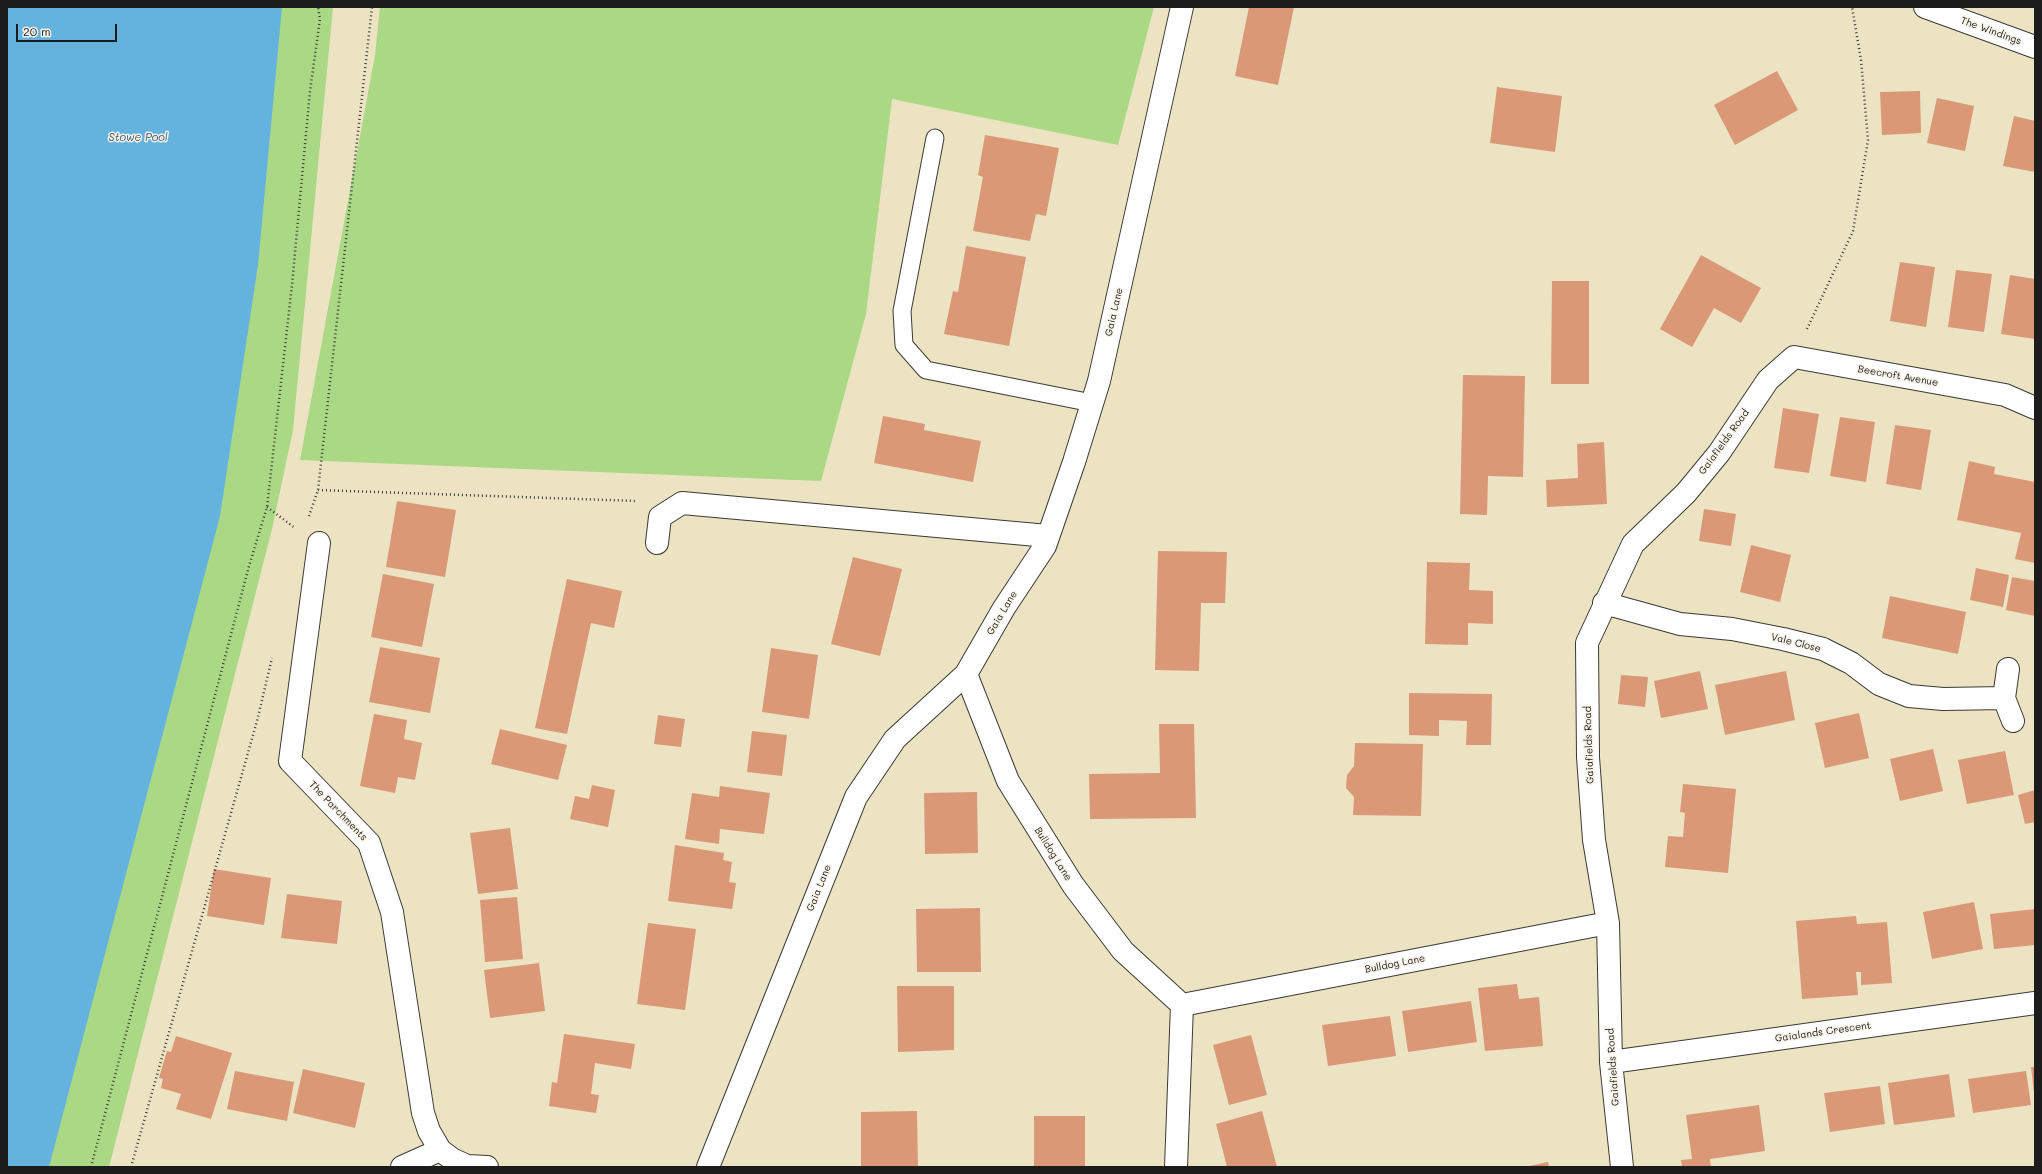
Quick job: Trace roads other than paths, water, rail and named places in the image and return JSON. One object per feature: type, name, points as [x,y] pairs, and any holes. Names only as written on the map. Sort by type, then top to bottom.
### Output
[{"type":"street","name":"Gaia Lane","points":[[708,1167],[856,797],[895,739],[966,674],[1004,608],[1045,546],[1100,373],[1182,7]]},
{"type":"street","name":"The Windings","points":[[1925,7],[2035,47]]},
{"type":"street","name":"Gaiafields Road","points":[[1622,1167],[1611,1062],[1608,923],[1594,840],[1588,749],[1587,643],[1604,603],[1633,544],[1686,493],[1718,453],[1768,380],[1794,357]]},
{"type":"street","name":"Beecroft Avenue","points":[[1794,357],[2005,395],[2035,408]]},
{"type":"street","points":[[657,542],[660,517],[682,503],[1048,536]]},
{"type":"street","name":"The Parchments","points":[[319,543],[290,761],[369,844],[392,912],[423,1112],[429,1130],[440,1150],[452,1159],[467,1166],[487,1167]]},
{"type":"street","name":"Vale Close","points":[[1604,603],[1680,624],[1732,629],[1823,649],[1851,663],[1879,684],[1909,696],[1943,700],[2004,698]]},
{"type":"street","points":[[2008,669],[2004,698],[2013,720]]},
{"type":"street","name":"Bulldog Lane","points":[[966,674],[1008,781],[1073,885],[1123,951],[1182,1005],[1608,923]]},
{"type":"street","name":"Gaialands Crescent","points":[[1611,1062],[2035,1003]]},
{"type":"street","points":[[1176,1167],[1182,1005]]},
{"type":"street","points":[[402,1167],[440,1150]]},
{"type":"lane","points":[[935,138],[902,311],[904,345],[926,370],[1092,402]]},
{"type":"water","name":"Stowe Pool","points":[[7,7],[282,7],[258,265],[220,516],[49,1167],[7,1167]]}]
